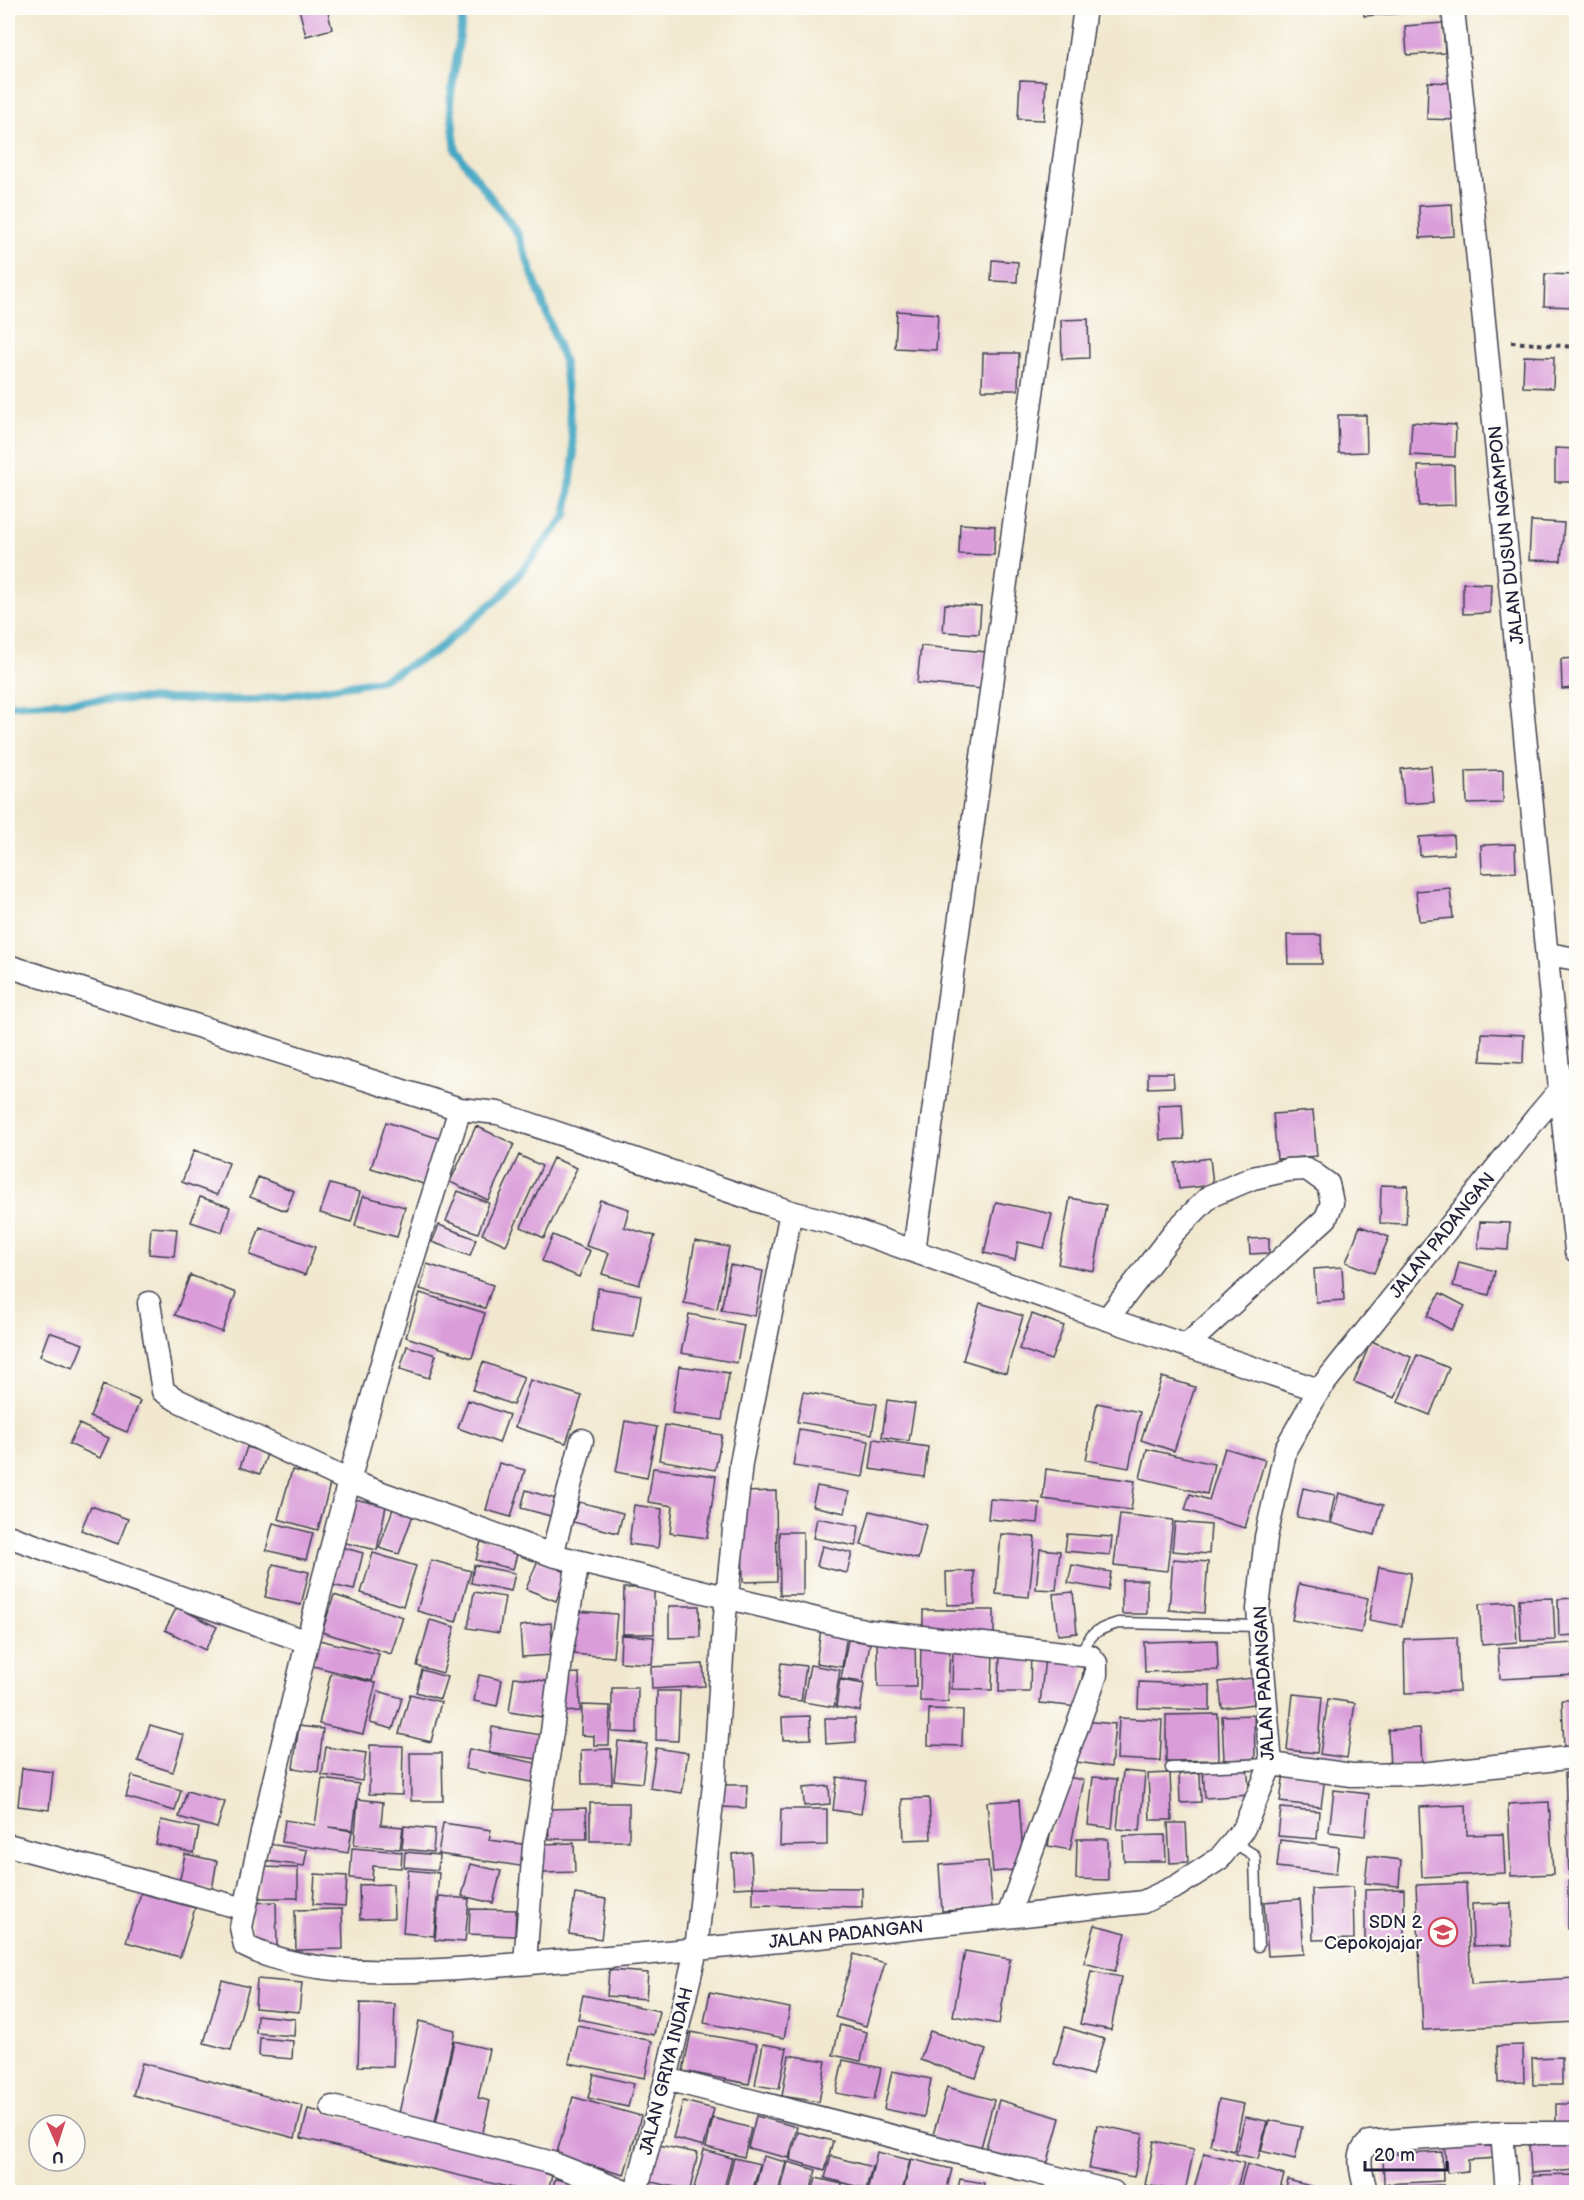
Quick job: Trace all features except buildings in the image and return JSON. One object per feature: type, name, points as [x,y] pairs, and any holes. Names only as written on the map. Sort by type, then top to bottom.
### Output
[{"type":"street","points":[[914,1251],[1085,8]]},
{"type":"street","name":"JALAN DUSUN NGAMPON","points":[[1453,8],[1548,954],[1568,1064],[1560,1090],[1576,1251]]},
{"type":"street","points":[[1548,954],[1576,959]]},
{"type":"street","points":[[8,966],[460,1109],[498,1113],[791,1212],[832,1222],[1107,1319],[1318,1390]]},
{"type":"street","name":"JALAN PADANGAN","points":[[245,1909],[241,1927],[245,1946],[265,1956],[321,1968],[394,1972],[696,1950],[1143,1902],[1177,1886],[1219,1859],[1244,1828],[1271,1764],[1258,1609],[1266,1537],[1286,1448],[1318,1390],[1560,1090]]},
{"type":"street","points":[[8,1845],[245,1909],[271,1789],[349,1481],[378,1376],[460,1109]]},
{"type":"street","points":[[1107,1319],[1174,1232],[1210,1196],[1253,1178],[1288,1170],[1306,1169],[1328,1184],[1332,1203],[1326,1218],[1316,1230],[1187,1345]]},
{"type":"street","name":"JALAN GRIYA INDAH","points":[[636,2193],[696,1950],[714,1784],[727,1597],[741,1463],[791,1212]]},
{"type":"street","points":[[149,1303],[163,1391],[177,1400],[349,1481],[552,1555],[868,1631],[1090,1656],[1096,1663],[1096,1675],[1008,1916]]},
{"type":"street","points":[[552,1555],[582,1440]]},
{"type":"street","points":[[8,1536],[307,1642]]},
{"type":"street","points":[[525,1963],[534,1846],[563,1644],[578,1562]]},
{"type":"street","points":[[1271,1764],[1352,1775],[1409,1774],[1576,1757]]},
{"type":"street","points":[[666,2079],[1041,2184],[1113,2193]]},
{"type":"street","points":[[332,2107],[549,2162],[625,2193]]},
{"type":"street","points":[[1366,2193],[1360,2162],[1361,2153],[1370,2142],[1503,2133],[1576,2133]]},
{"type":"street","points":[[1503,2133],[1507,2193]]},
{"type":"lane","points":[[1080,1654],[1089,1636],[1100,1628],[1118,1623],[1259,1626]]},
{"type":"lane","points":[[1171,1768],[1271,1764]]},
{"type":"lane","points":[[1233,1842],[1254,1855],[1258,1946]]},
{"type":"path","points":[[1486,340],[1576,347]]},
{"type":"waterway","points":[[8,705],[121,699],[256,700],[381,680],[433,653],[501,596],[566,516],[574,456],[564,362],[518,234],[456,151],[450,101],[464,8]]},
{"type":"place","name":"SDN 2 Cepokojajar","points":[[1443,1932]]}]
